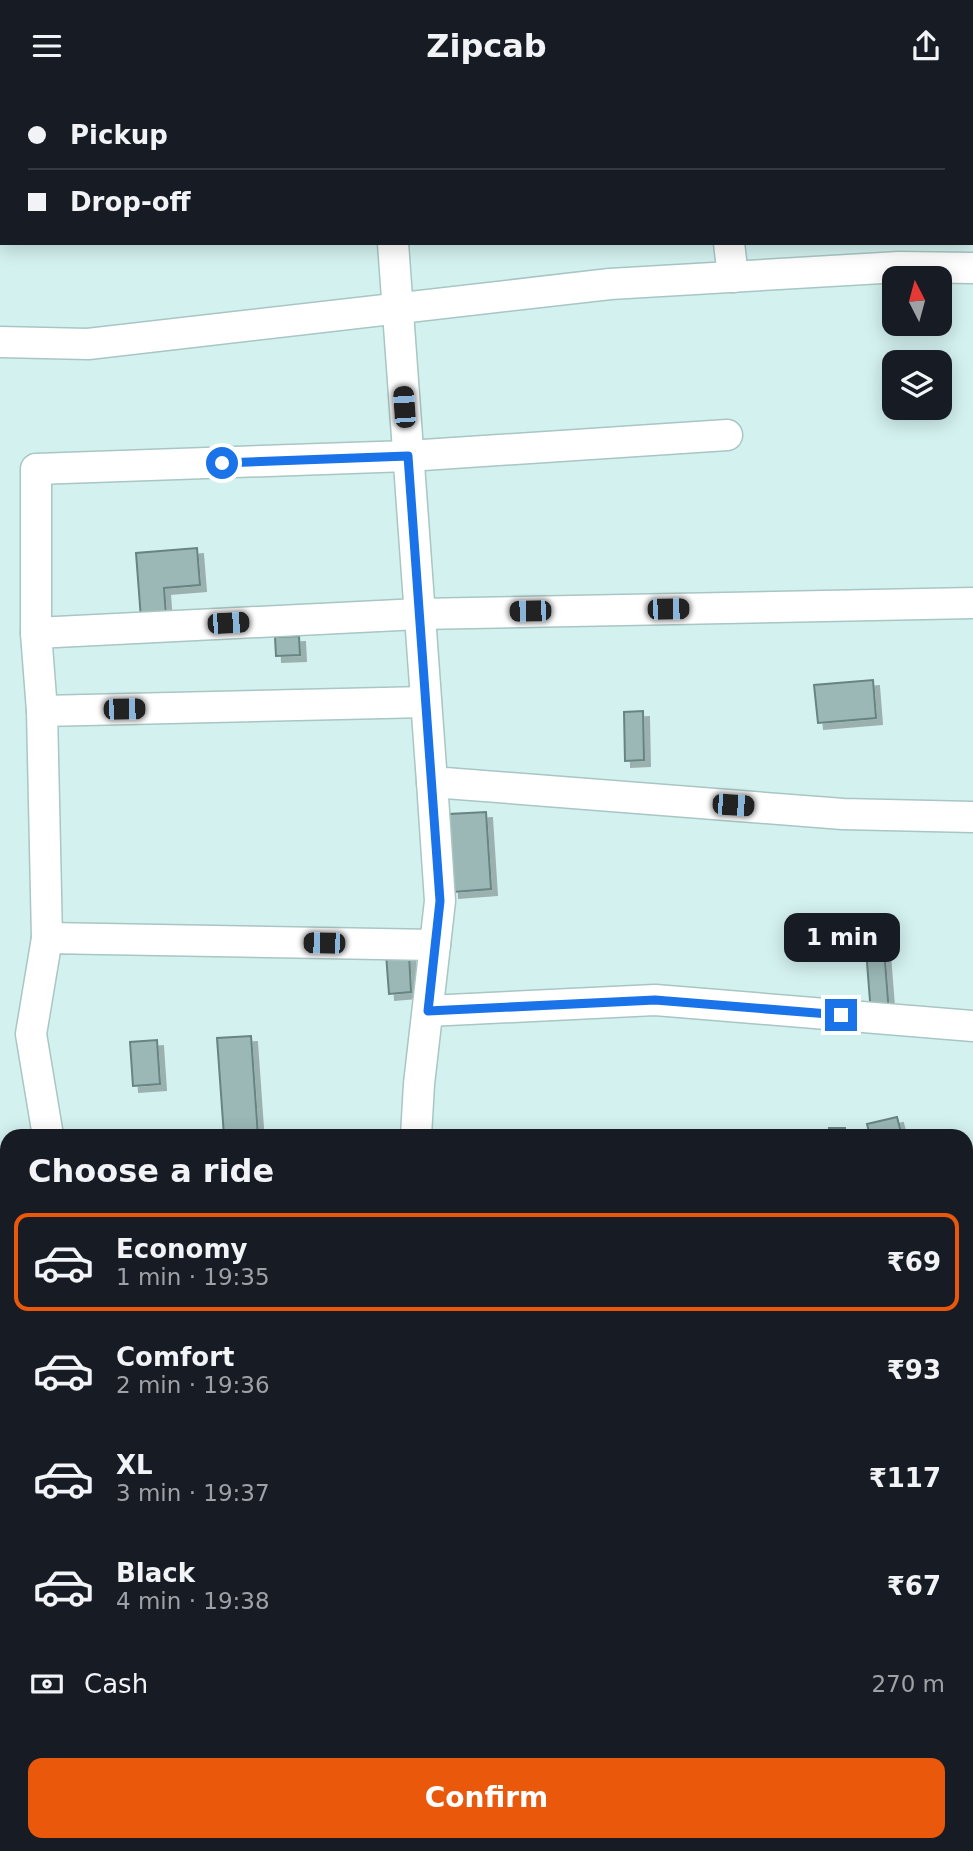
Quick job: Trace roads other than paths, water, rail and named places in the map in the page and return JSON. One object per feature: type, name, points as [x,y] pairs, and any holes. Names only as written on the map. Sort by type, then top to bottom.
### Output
[{"type":"street","points":[[393,245],[440,901],[416,1129]]},
{"type":"street","points":[[729,245],[733,277]]},
{"type":"street","points":[[0,342],[88,344],[610,284],[899,267],[973,268]]},
{"type":"street","points":[[47,1129],[31,1034],[47,939],[42,711],[36,633],[36,469],[408,456],[727,435]]},
{"type":"street","points":[[36,633],[419,614],[973,603]]},
{"type":"street","points":[[42,711],[426,702]]},
{"type":"street","points":[[432,782],[843,814],[973,817]]},
{"type":"street","points":[[47,939],[435,945]]},
{"type":"street","points":[[428,1011],[655,1000],[973,1026]]}]
